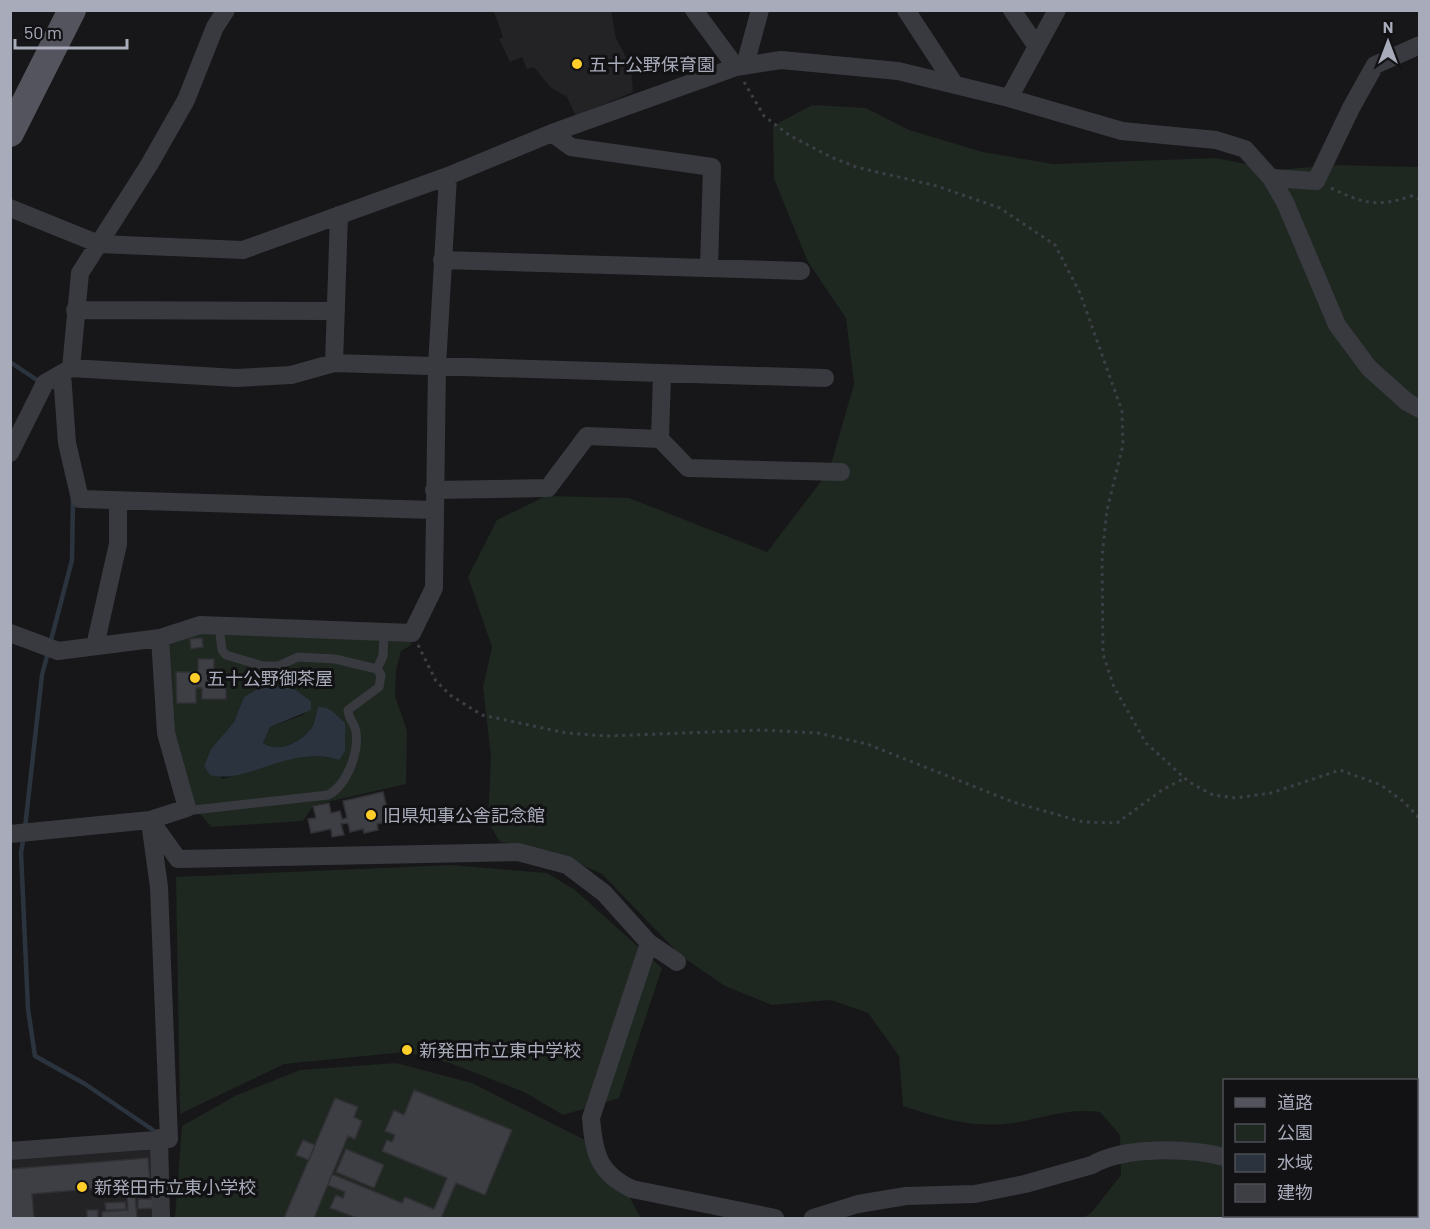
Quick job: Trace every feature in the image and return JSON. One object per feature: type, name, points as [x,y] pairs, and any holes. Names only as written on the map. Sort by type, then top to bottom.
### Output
[{"type":"main road","points":[[10,133],[72,10]]},
{"type":"street","points":[[226,10],[215,27],[180,109],[149,165],[80,273],[67,371],[66,443],[80,499],[433,510]]},
{"type":"street","points":[[694,10],[741,66]]},
{"type":"street","points":[[741,66],[760,10]]},
{"type":"street","points":[[906,10],[955,85]]},
{"type":"street","points":[[1012,10],[1037,47]]},
{"type":"street","points":[[1009,98],[1057,10]]},
{"type":"street","points":[[1271,178],[1316,181],[1351,108],[1375,65],[1419,45]]},
{"type":"street","points":[[10,208],[99,244],[243,250],[448,176],[552,133],[741,66],[781,60],[898,71],[1009,98],[1122,131],[1216,140],[1245,149],[1271,178],[1286,201],[1337,324],[1369,368],[1419,410]]},
{"type":"street","points":[[552,133],[571,147],[712,167],[709,267]]},
{"type":"street","points":[[10,633],[58,651],[160,638],[200,625],[412,633],[434,588],[433,510],[437,366],[448,176]]},
{"type":"street","points":[[334,363],[339,215]]},
{"type":"street","points":[[442,260],[801,271]]},
{"type":"street","points":[[75,310],[336,311]]},
{"type":"street","points":[[10,453],[45,383],[67,371],[236,378],[291,375],[334,363],[825,378]]},
{"type":"street","points":[[660,439],[662,374]]},
{"type":"street","points":[[434,490],[548,488],[587,436],[660,439],[688,468],[841,472]]},
{"type":"street","points":[[95,646],[118,544],[118,501]]},
{"type":"street","points":[[10,834],[150,820],[187,807],[166,733],[160,638]]},
{"type":"street","points":[[150,820],[178,859],[518,852],[567,865],[604,893],[649,943],[677,962]]},
{"type":"street","points":[[10,1151],[169,1139],[159,887],[150,820]]},
{"type":"street","points":[[649,943],[591,1118],[594,1148],[602,1166],[614,1180],[632,1189],[775,1218]]},
{"type":"street","points":[[159,1138],[161,1218]]},
{"type":"street","points":[[813,1218],[858,1204],[906,1196],[975,1194],[1015,1186],[1092,1165],[1101,1159],[1147,1150],[1223,1157]]},
{"type":"lane","points":[[187,807],[194,810],[328,795],[339,789],[355,752],[356,731],[348,710],[379,687],[381,675],[377,669],[335,659],[298,657],[278,666],[263,666],[226,655],[222,650],[219,625]]},
{"type":"lane","points":[[377,669],[383,656],[384,632]]},
{"type":"path","points":[[741,66],[764,116],[789,135],[856,167],[937,186],[1000,208],[1055,245],[1080,293],[1122,411],[1123,445],[1107,510],[1102,557],[1103,654],[1114,687],[1146,743],[1185,778],[1213,795],[1236,798],[1271,794],[1340,770],[1381,785],[1404,802],[1419,819]]},
{"type":"path","points":[[1316,181],[1361,202],[1390,203],[1411,196],[1419,199]]},
{"type":"path","points":[[412,633],[436,681],[450,695],[482,715],[566,733],[607,736],[762,730],[818,733],[867,744],[1013,802],[1083,822],[1117,823],[1162,790],[1185,778]]},
{"type":"shaded area","name":"五十公野保育園","points":[[497,10],[611,11],[616,38],[631,67],[633,92],[576,116],[567,97],[550,87],[534,67],[527,69],[522,57],[510,62],[499,39],[503,37],[494,12]]},
{"type":"shaded area","name":"新発田市立東小学校","points":[[151,1146],[157,1218],[11,1218],[11,1155]]},
{"type":"green space","points":[[812,105],[866,108],[909,130],[983,152],[1053,164],[1216,158],[1276,170],[1336,165],[1419,167],[1419,1218],[1083,1218],[1092,1212],[1121,1175],[1120,1135],[1100,1112],[1066,1112],[1013,1123],[985,1125],[943,1118],[903,1106],[899,1056],[868,1013],[831,1000],[772,1005],[725,986],[681,956],[602,874],[551,851],[500,842],[488,822],[491,757],[483,687],[492,647],[468,577],[497,520],[546,496],[629,498],[767,552],[829,471],[854,384],[846,318],[808,262],[774,179],[773,126]]},
{"type":"green space","points":[[204,631],[412,642],[410,646],[401,651],[396,670],[395,696],[407,731],[406,784],[314,805],[303,821],[211,827],[191,803],[171,731],[168,643]],"holes":[[[259,688],[293,688],[311,701],[303,715],[270,727],[263,743],[275,747],[294,743],[312,728],[318,707],[339,760],[310,756],[295,758],[223,779],[204,766],[211,749],[234,722],[244,697]]]},
{"type":"green space","name":"新発田市立東中学校","points":[[452,865],[547,873],[575,890],[662,968],[619,1098],[563,1115],[524,1092],[450,1063],[405,1052],[284,1064],[180,1114],[176,877]]},
{"type":"green space","points":[[396,1063],[472,1083],[587,1141],[622,1184],[641,1218],[175,1218],[182,1126],[237,1095],[300,1070]]},
{"type":"water","points":[[273,686],[293,688],[311,701],[311,710],[270,727],[263,743],[281,747],[294,743],[312,728],[318,707],[323,707],[333,712],[345,723],[345,751],[339,760],[321,756],[303,757],[239,775],[224,777],[210,775],[204,766],[211,749],[234,722],[244,697],[259,688]]},
{"type":"building","points":[[202,638],[203,647],[191,649],[190,639]]},
{"type":"building","name":"五十公野御茶屋","points":[[198,659],[214,659],[214,684],[226,684],[226,699],[202,699],[202,688],[196,688],[196,703],[177,703],[176,672],[198,672]]},
{"type":"building","name":"旧県知事公舎記念館","points":[[383,792],[387,808],[393,807],[396,820],[377,824],[378,830],[364,833],[363,829],[350,832],[348,823],[341,824],[344,835],[332,837],[331,829],[311,833],[308,819],[316,818],[313,806],[329,803],[331,813],[340,811],[342,819],[347,818],[343,801]]},
{"type":"building","points":[[414,1090],[512,1130],[485,1195],[456,1183],[441,1218],[357,1218],[330,1208],[336,1195],[343,1198],[345,1192],[328,1185],[332,1174],[402,1203],[405,1197],[434,1209],[447,1178],[382,1151],[387,1140],[392,1142],[395,1135],[385,1131],[394,1110],[404,1115]]},
{"type":"building","points":[[335,1098],[358,1107],[354,1117],[362,1121],[355,1139],[348,1136],[314,1218],[284,1218]]},
{"type":"building","points":[[303,1140],[315,1145],[309,1160],[296,1155]]},
{"type":"building","points":[[346,1149],[384,1165],[374,1188],[336,1172]]},
{"type":"building","points":[[148,1158],[150,1183],[134,1185],[137,1218],[102,1218],[102,1212],[128,1210],[126,1186],[32,1194],[34,1218],[10,1218],[10,1169]]},
{"type":"building","points":[[152,1185],[153,1194],[143,1195],[142,1186]]},
{"type":"building","points":[[138,1199],[153,1199],[154,1208],[138,1209]]},
{"type":"building","points":[[125,1202],[126,1209],[106,1210],[105,1203]]},
{"type":"building","points":[[87,1210],[98,1210],[98,1218],[87,1218]]},
{"type":"waterway","points":[[10,362],[40,382]]},
{"type":"waterway","points":[[50,644],[72,560],[73,499]]},
{"type":"waterway","points":[[25,828],[42,675],[48,652]]},
{"type":"waterway","points":[[24,836],[21,852],[28,1009],[35,1056],[85,1084],[153,1130]]},
{"type":"place","name":"五十公野保育園","points":[[577,64]]},
{"type":"place","name":"五十公野御茶屋","points":[[195,678]]},
{"type":"place","name":"旧県知事公舎記念館","points":[[371,815]]},
{"type":"place","name":"新発田市立東中学校","points":[[407,1050]]},
{"type":"place","name":"新発田市立東小学校","points":[[82,1187]]}]
